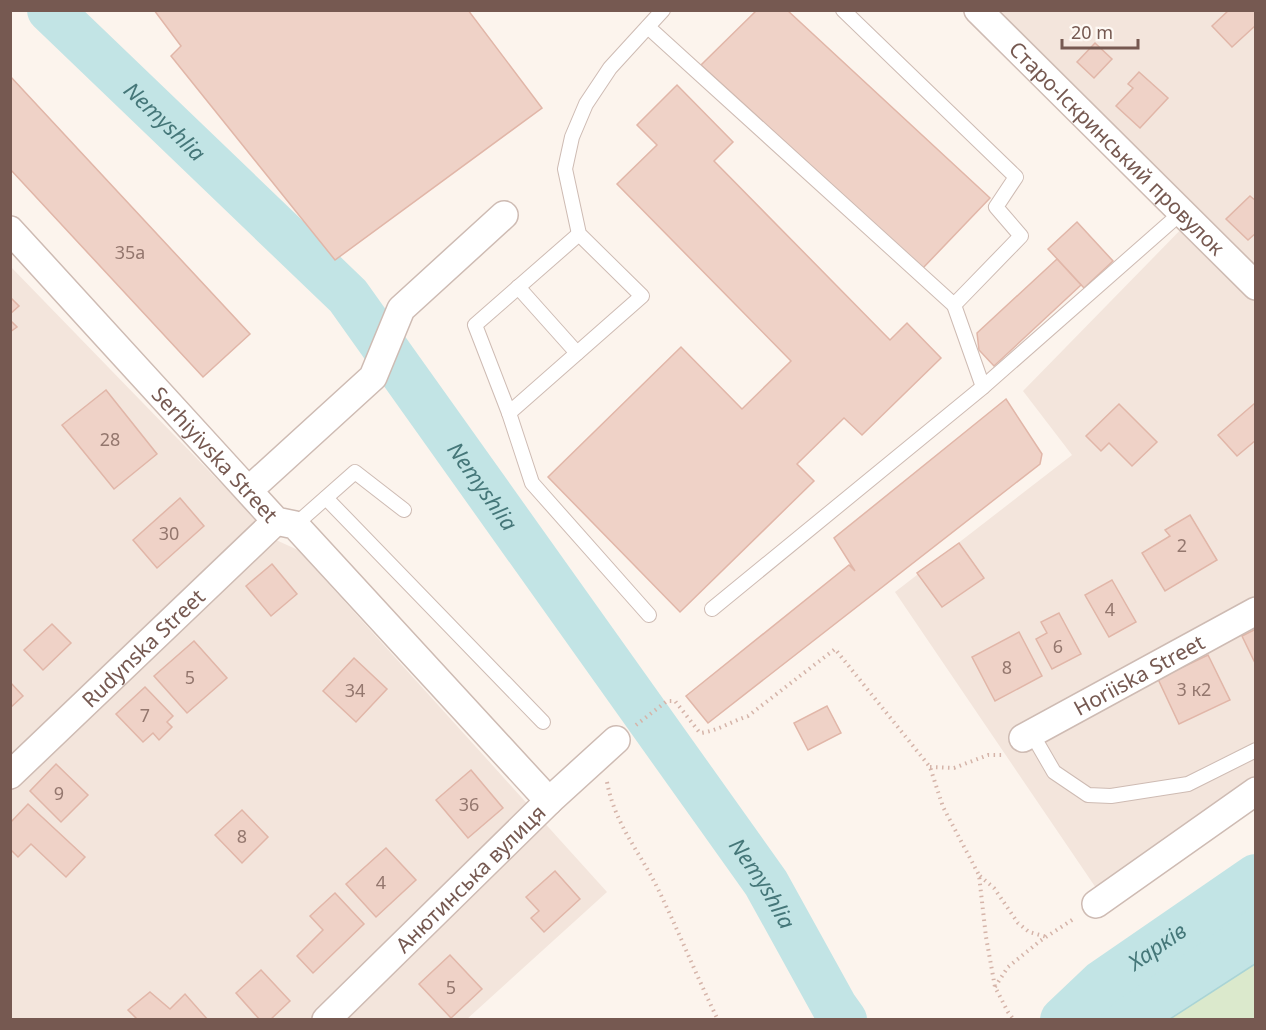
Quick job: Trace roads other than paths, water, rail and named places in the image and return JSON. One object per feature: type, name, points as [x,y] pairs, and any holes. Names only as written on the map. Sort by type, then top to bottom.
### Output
[{"type":"street","name":"Старо-Іскринський провулок","points":[[978,10],[1256,286]]},
{"type":"street","points":[[249,490],[373,377],[401,309],[504,215]]},
{"type":"street","name":"Serhiyivska Street","points":[[10,230],[249,490],[285,523],[549,801]]},
{"type":"street","name":"Rudynska Street","points":[[10,775],[285,523]]},
{"type":"street","name":"Horiiska Street","points":[[1023,742],[1256,611]]},
{"type":"street","name":"Анютинська вулиця","points":[[326,1020],[549,801],[611,745]]},
{"type":"street","points":[[1096,904],[1256,791]]},
{"type":"lane","points":[[508,413],[642,296],[579,234],[565,169],[572,137],[586,104],[610,68],[663,10]]},
{"type":"lane","points":[[843,10],[1016,177],[996,207],[1022,236],[954,304]]},
{"type":"lane","points":[[648,27],[954,304],[982,387]]},
{"type":"lane","points":[[712,609],[982,387],[1182,212]]},
{"type":"lane","points":[[579,234],[475,325],[532,483],[649,615]]},
{"type":"lane","points":[[518,287],[577,353]]},
{"type":"lane","points":[[285,523],[326,498],[355,472],[404,510]]},
{"type":"lane","points":[[326,498],[543,722]]},
{"type":"lane","points":[[1023,742],[1054,772],[1088,795],[1111,796],[1188,784],[1256,750]]},
{"type":"water","points":[[1255,863],[1255,964],[1170,1019],[1063,1019],[1113,974]]},
{"type":"waterway","name":"Nemyshlia","points":[[50,10],[348,296],[766,883],[844,1020]]},
{"type":"waterway","name":"Харків","points":[[1063,1020],[1102,983],[1256,877]]}]
